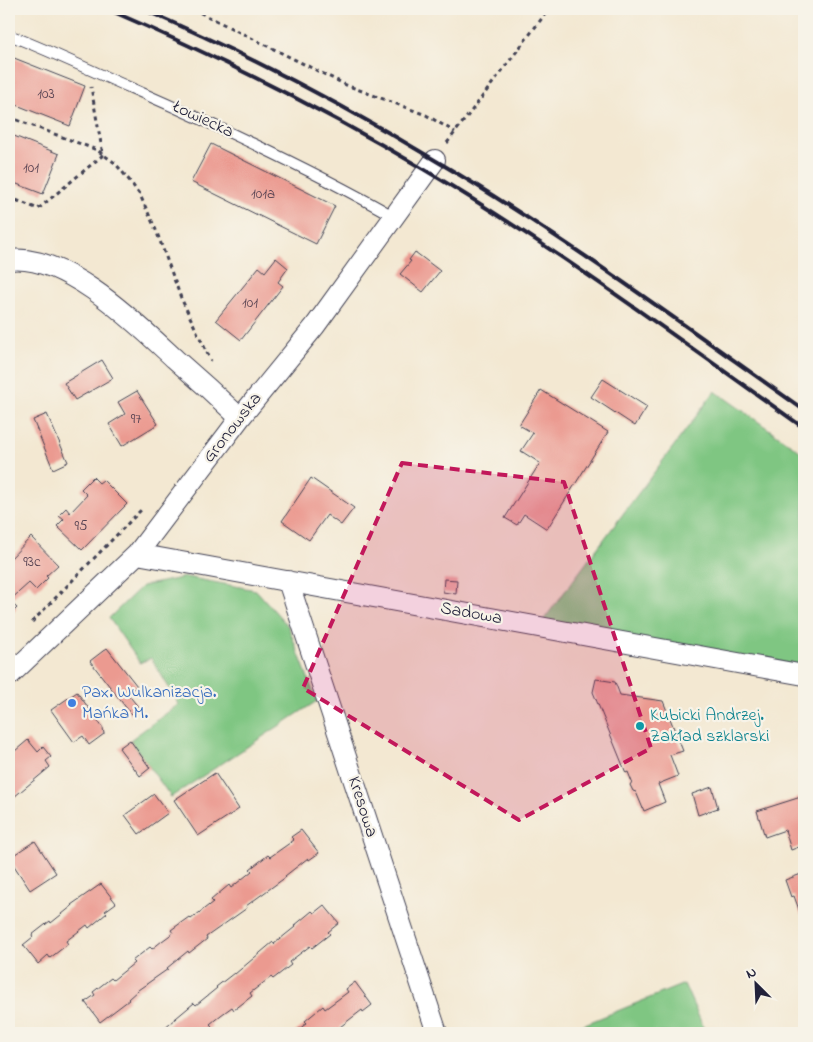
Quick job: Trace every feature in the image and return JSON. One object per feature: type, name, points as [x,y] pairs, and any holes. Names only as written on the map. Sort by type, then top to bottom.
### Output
[{"type":"street","name":"Gronowska","points":[[9,676],[137,554],[240,418],[315,326],[435,160]]},
{"type":"street","points":[[9,260],[30,261],[50,267],[78,280],[132,319],[240,418]]},
{"type":"street","name":"Sadowa","points":[[137,554],[804,675]]},
{"type":"street","name":"Kresowa","points":[[288,581],[437,1033]]},
{"type":"lane","name":"Łowiecka","points":[[9,35],[182,110],[301,166],[393,216]]},
{"type":"path","points":[[193,9],[346,85],[426,115],[455,132]]},
{"type":"path","points":[[435,160],[549,9]]},
{"type":"path","points":[[87,68],[103,155]]},
{"type":"path","points":[[9,117],[97,150],[120,169],[140,195],[156,230],[181,298],[213,365]]},
{"type":"path","points":[[9,198],[38,209],[103,155]]},
{"type":"path","points":[[9,207],[18,201]]},
{"type":"path","points":[[31,623],[143,508]]},
{"type":"highlighted area","points":[[402,463],[564,482],[651,748],[519,820],[303,688]]},
{"type":"green space","points":[[715,391],[804,454],[804,675],[539,626]]},
{"type":"green space","points":[[186,577],[256,590],[288,626],[317,701],[171,797],[130,740],[179,704],[151,658],[140,663],[109,618],[142,586]]},
{"type":"green space","points":[[684,984],[706,1033],[563,1033]]},
{"type":"building","points":[[9,56],[85,86],[70,126],[9,102]]},
{"type":"building","points":[[9,134],[59,154],[43,194],[9,181]]},
{"type":"building","points":[[211,144],[335,206],[316,244],[191,182]]},
{"type":"building","points":[[415,252],[440,271],[423,292],[400,274],[411,261],[409,260]]},
{"type":"building","points":[[276,258],[288,268],[278,282],[283,286],[241,340],[216,320],[259,267],[265,272]]},
{"type":"building","points":[[102,360],[113,378],[75,400],[64,383]]},
{"type":"building","points":[[603,379],[647,407],[635,426],[591,397]]},
{"type":"building","points":[[541,390],[608,432],[547,529],[524,514],[517,525],[505,518],[540,463],[521,451],[533,433],[519,425]]},
{"type":"building","points":[[137,391],[158,424],[122,446],[109,424],[125,414],[118,402]]},
{"type":"building","points":[[47,414],[68,462],[53,469],[33,420]]},
{"type":"building","points":[[93,477],[99,483],[103,480],[127,504],[82,550],[57,526],[64,519],[59,515],[66,508],[70,513],[87,495],[81,489]]},
{"type":"building","points":[[311,478],[354,508],[341,525],[327,515],[309,540],[282,521]]},
{"type":"building","points":[[31,537],[58,565],[46,576],[48,578],[36,590],[29,583],[9,601],[9,560]]},
{"type":"building","points":[[444,579],[457,580],[456,594],[443,592]]},
{"type":"building","points":[[9,601],[17,608],[9,616]]},
{"type":"building","points":[[107,648],[137,686],[127,693],[139,708],[131,714],[90,661]]},
{"type":"building","name":"Kubicki Andrzej. Zakład szklarski","points":[[596,679],[615,682],[620,695],[663,701],[683,751],[670,755],[678,776],[658,784],[665,802],[644,811],[636,792],[633,791],[630,785],[632,782],[628,772],[626,773],[593,692]]},
{"type":"building","points":[[77,692],[103,728],[104,734],[89,745],[83,736],[74,742],[51,710]]},
{"type":"building","points":[[28,740],[38,752],[43,747],[51,757],[46,761],[50,767],[14,797],[9,792],[9,756]]},
{"type":"building","points":[[130,740],[150,768],[140,776],[119,748]]},
{"type":"building","points":[[215,773],[239,809],[198,836],[174,800]]},
{"type":"building","points":[[712,787],[718,808],[698,815],[692,794]]},
{"type":"building","points":[[154,794],[168,813],[139,834],[125,815]]},
{"type":"building","points":[[804,796],[804,845],[791,850],[785,830],[765,837],[757,811]]},
{"type":"building","points":[[301,830],[319,853],[309,860],[308,858],[286,877],[246,906],[247,908],[138,990],[129,1000],[100,1022],[85,1002],[95,995],[93,992],[111,978],[113,980],[134,963],[132,961],[150,947],[152,949],[173,933],[171,930],[189,917],[191,919],[213,902],[211,900],[229,885],[231,888],[252,871],[250,869],[268,855],[270,857],[294,840],[291,837]]},
{"type":"building","points":[[35,841],[56,873],[30,890],[9,858]]},
{"type":"building","points":[[804,873],[804,914],[801,915],[794,896],[791,897],[785,880]]},
{"type":"building","points":[[101,884],[116,903],[105,911],[107,913],[89,928],[87,925],[66,941],[68,944],[50,958],[48,955],[38,964],[23,945],[33,937],[32,935],[50,921],[51,923],[71,905]]},
{"type":"building","points":[[324,905],[339,923],[328,932],[330,934],[289,962],[291,965],[250,993],[252,996],[234,1010],[232,1007],[221,1015],[203,1033],[158,1033],[194,1003],[196,1005],[273,942],[274,944],[312,911],[314,913]]},
{"type":"building","points":[[355,982],[372,1005],[363,1012],[362,1010],[340,1027],[341,1029],[336,1033],[294,1033],[307,1023],[305,1021],[323,1006],[325,1009],[348,992],[346,989]]},
{"type":"railway","points":[[107,9],[269,84],[387,147],[474,200],[570,263],[804,428]]},
{"type":"railway","points":[[142,9],[290,79],[362,118],[481,188],[575,249],[804,410]]},
{"type":"place","name":"Pax. Wulkanizacja. Mańka M.","points":[[72,703]]},
{"type":"place","name":"Kubicki Andrzej. Zakład szklarski","points":[[640,726]]}]
